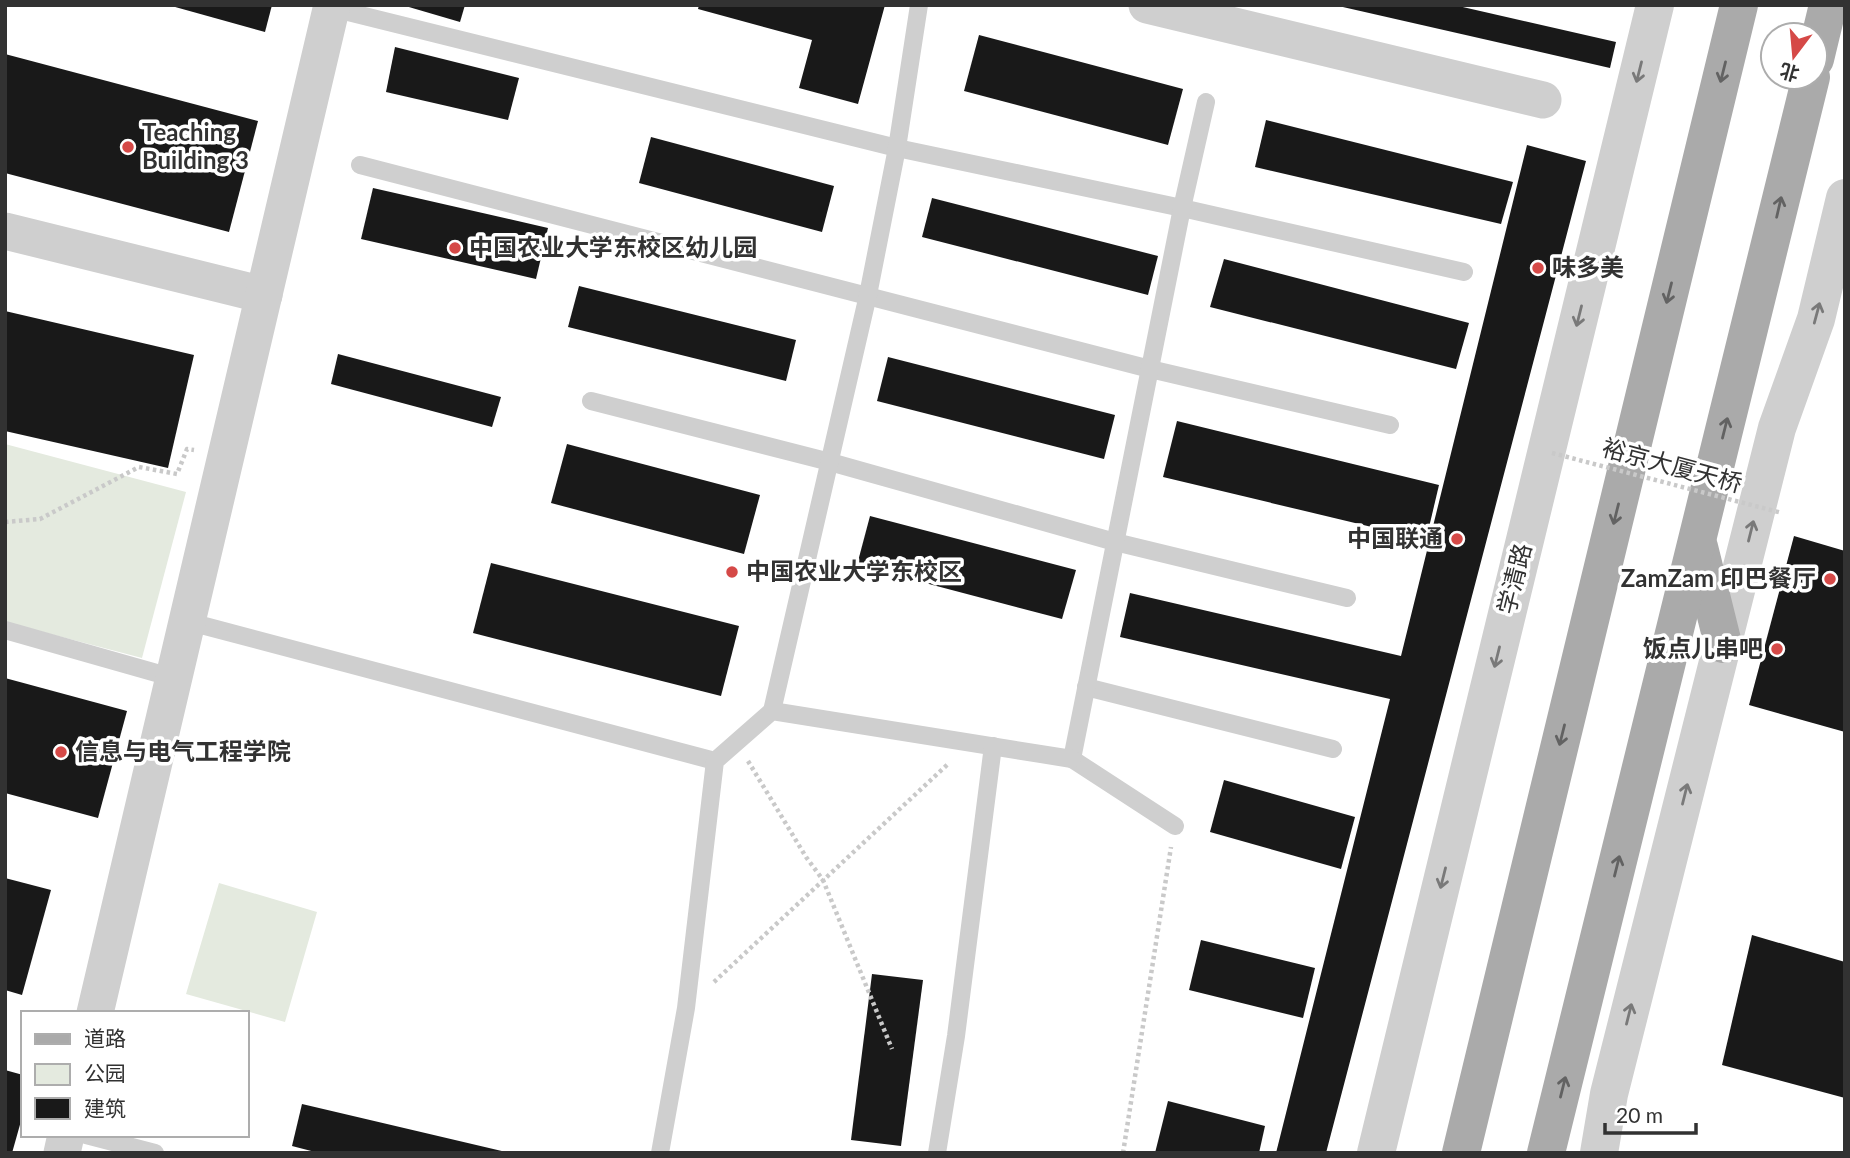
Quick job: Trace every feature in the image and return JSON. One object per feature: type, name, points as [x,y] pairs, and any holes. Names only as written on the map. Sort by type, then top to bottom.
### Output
[{"type":"main road","points":[[1461,1153],[1739,5]]},
{"type":"main road","points":[[1546,1153],[1808,91]]},
{"type":"main road","points":[[1698,542],[1723,644]]},
{"type":"street","points":[[1147,5],[1544,100]]},
{"type":"street","name":"学清路","points":[[1376,1153],[1655,5]]},
{"type":"street","points":[[95,1011],[332,7]]},
{"type":"street","points":[[1599,1153],[1609,1094],[1777,428],[1816,319],[1845,198]]},
{"type":"street","points":[[5,231],[264,295]]},
{"type":"lane","points":[[660,1153],[686,1008],[715,761],[772,711],[867,295],[897,148],[919,5]]},
{"type":"lane","points":[[332,7],[897,148],[1182,208],[1464,272]]},
{"type":"lane","points":[[1072,759],[1182,208],[1206,102]]},
{"type":"lane","points":[[360,165],[1150,369],[1390,425]]},
{"type":"lane","points":[[591,401],[830,462],[1115,542],[1347,598]]},
{"type":"lane","points":[[186,621],[715,761]]},
{"type":"lane","points":[[5,630],[174,678]]},
{"type":"lane","points":[[1086,687],[1333,749]]},
{"type":"lane","points":[[772,711],[1072,759],[1175,826]]},
{"type":"lane","points":[[937,1153],[956,1036],[993,746]]},
{"type":"lane","points":[[94,1137],[155,1153]]},
{"type":"path","points":[[5,522],[40,519],[139,467],[177,474],[187,449],[226,456]]},
{"type":"path","name":"裕京大厦天桥","points":[[1552,453],[1782,513]]},
{"type":"path","points":[[736,743],[823,880],[892,1049]]},
{"type":"path","points":[[686,1008],[973,743]]},
{"type":"path","points":[[1123,1153],[1175,826]]},
{"type":"green space","points":[[5,444],[186,492],[142,658],[5,622]]},
{"type":"green space","points":[[219,883],[317,912],[285,1022],[186,994]]},
{"type":"building","points":[[168,5],[272,5],[265,32]]},
{"type":"building","points":[[402,5],[465,5],[460,22]]},
{"type":"building","points":[[699,5],[885,5],[858,104],[799,88],[812,40],[698,9]]},
{"type":"building","points":[[1334,5],[1454,5],[1616,42],[1610,68]]},
{"type":"building","points":[[979,35],[1183,89],[1168,145],[964,91]]},
{"type":"building","points":[[395,47],[519,78],[508,120],[386,92]]},
{"type":"building","name":"Teaching Building 3","points":[[5,54],[258,121],[229,232],[5,173]]},
{"type":"building","points":[[1266,120],[1513,182],[1501,224],[1255,167]]},
{"type":"building","points":[[651,137],[834,186],[822,232],[639,183]]},
{"type":"building","points":[[1527,145],[1586,161],[1326,1153],[1276,1153],[1390,699],[1120,637],[1130,593],[1401,656]]},
{"type":"building","points":[[373,188],[548,228],[536,279],[361,239]]},
{"type":"building","points":[[932,198],[1158,256],[1148,295],[922,237]]},
{"type":"building","points":[[1224,259],[1469,323],[1456,369],[1210,307]]},
{"type":"building","points":[[579,286],[796,340],[786,381],[568,327]]},
{"type":"building","points":[[5,311],[194,355],[168,468],[5,431]]},
{"type":"building","points":[[338,354],[501,397],[492,427],[331,384]]},
{"type":"building","points":[[888,357],[1115,415],[1104,459],[877,401]]},
{"type":"building","points":[[1177,421],[1439,485],[1426,540],[1163,477]]},
{"type":"building","points":[[567,444],[760,495],[744,554],[551,503]]},
{"type":"building","points":[[870,516],[1076,570],[1062,619],[857,565]]},
{"type":"building","points":[[1794,536],[1845,551],[1845,732],[1749,705]]},
{"type":"building","points":[[491,563],[739,626],[721,696],[473,633]]},
{"type":"building","name":"信息与电气工程学院","points":[[5,678],[127,711],[98,818],[5,793]]},
{"type":"building","points":[[1224,780],[1355,817],[1341,869],[1210,832]]},
{"type":"building","points":[[5,878],[51,890],[22,995],[5,990]]},
{"type":"building","points":[[1752,935],[1845,962],[1845,1098],[1722,1065]]},
{"type":"building","points":[[1201,940],[1315,968],[1303,1018],[1189,990]]},
{"type":"building","points":[[872,974],[923,980],[901,1146],[851,1140]]},
{"type":"building","points":[[5,1070],[21,1074],[21,1121],[12,1153],[5,1153]]},
{"type":"building","points":[[1168,1101],[1265,1126],[1259,1153],[1155,1153]]},
{"type":"building","points":[[302,1104],[506,1153],[319,1153],[292,1146]]},
{"type":"place","name":"Teaching Building 3","points":[[128,147]]},
{"type":"place","name":"中国农业大学东校区幼儿园","points":[[455,248]]},
{"type":"place","name":"味多美","points":[[1538,268]]},
{"type":"place","name":"中国联通","points":[[1457,539]]},
{"type":"place","name":"中国农业大学东校区","points":[[732,572]]},
{"type":"place","name":"ZamZam 印巴餐厅","points":[[1830,579]]},
{"type":"place","name":"饭点儿串吧","points":[[1777,649]]},
{"type":"place","name":"信息与电气工程学院","points":[[61,752]]}]
